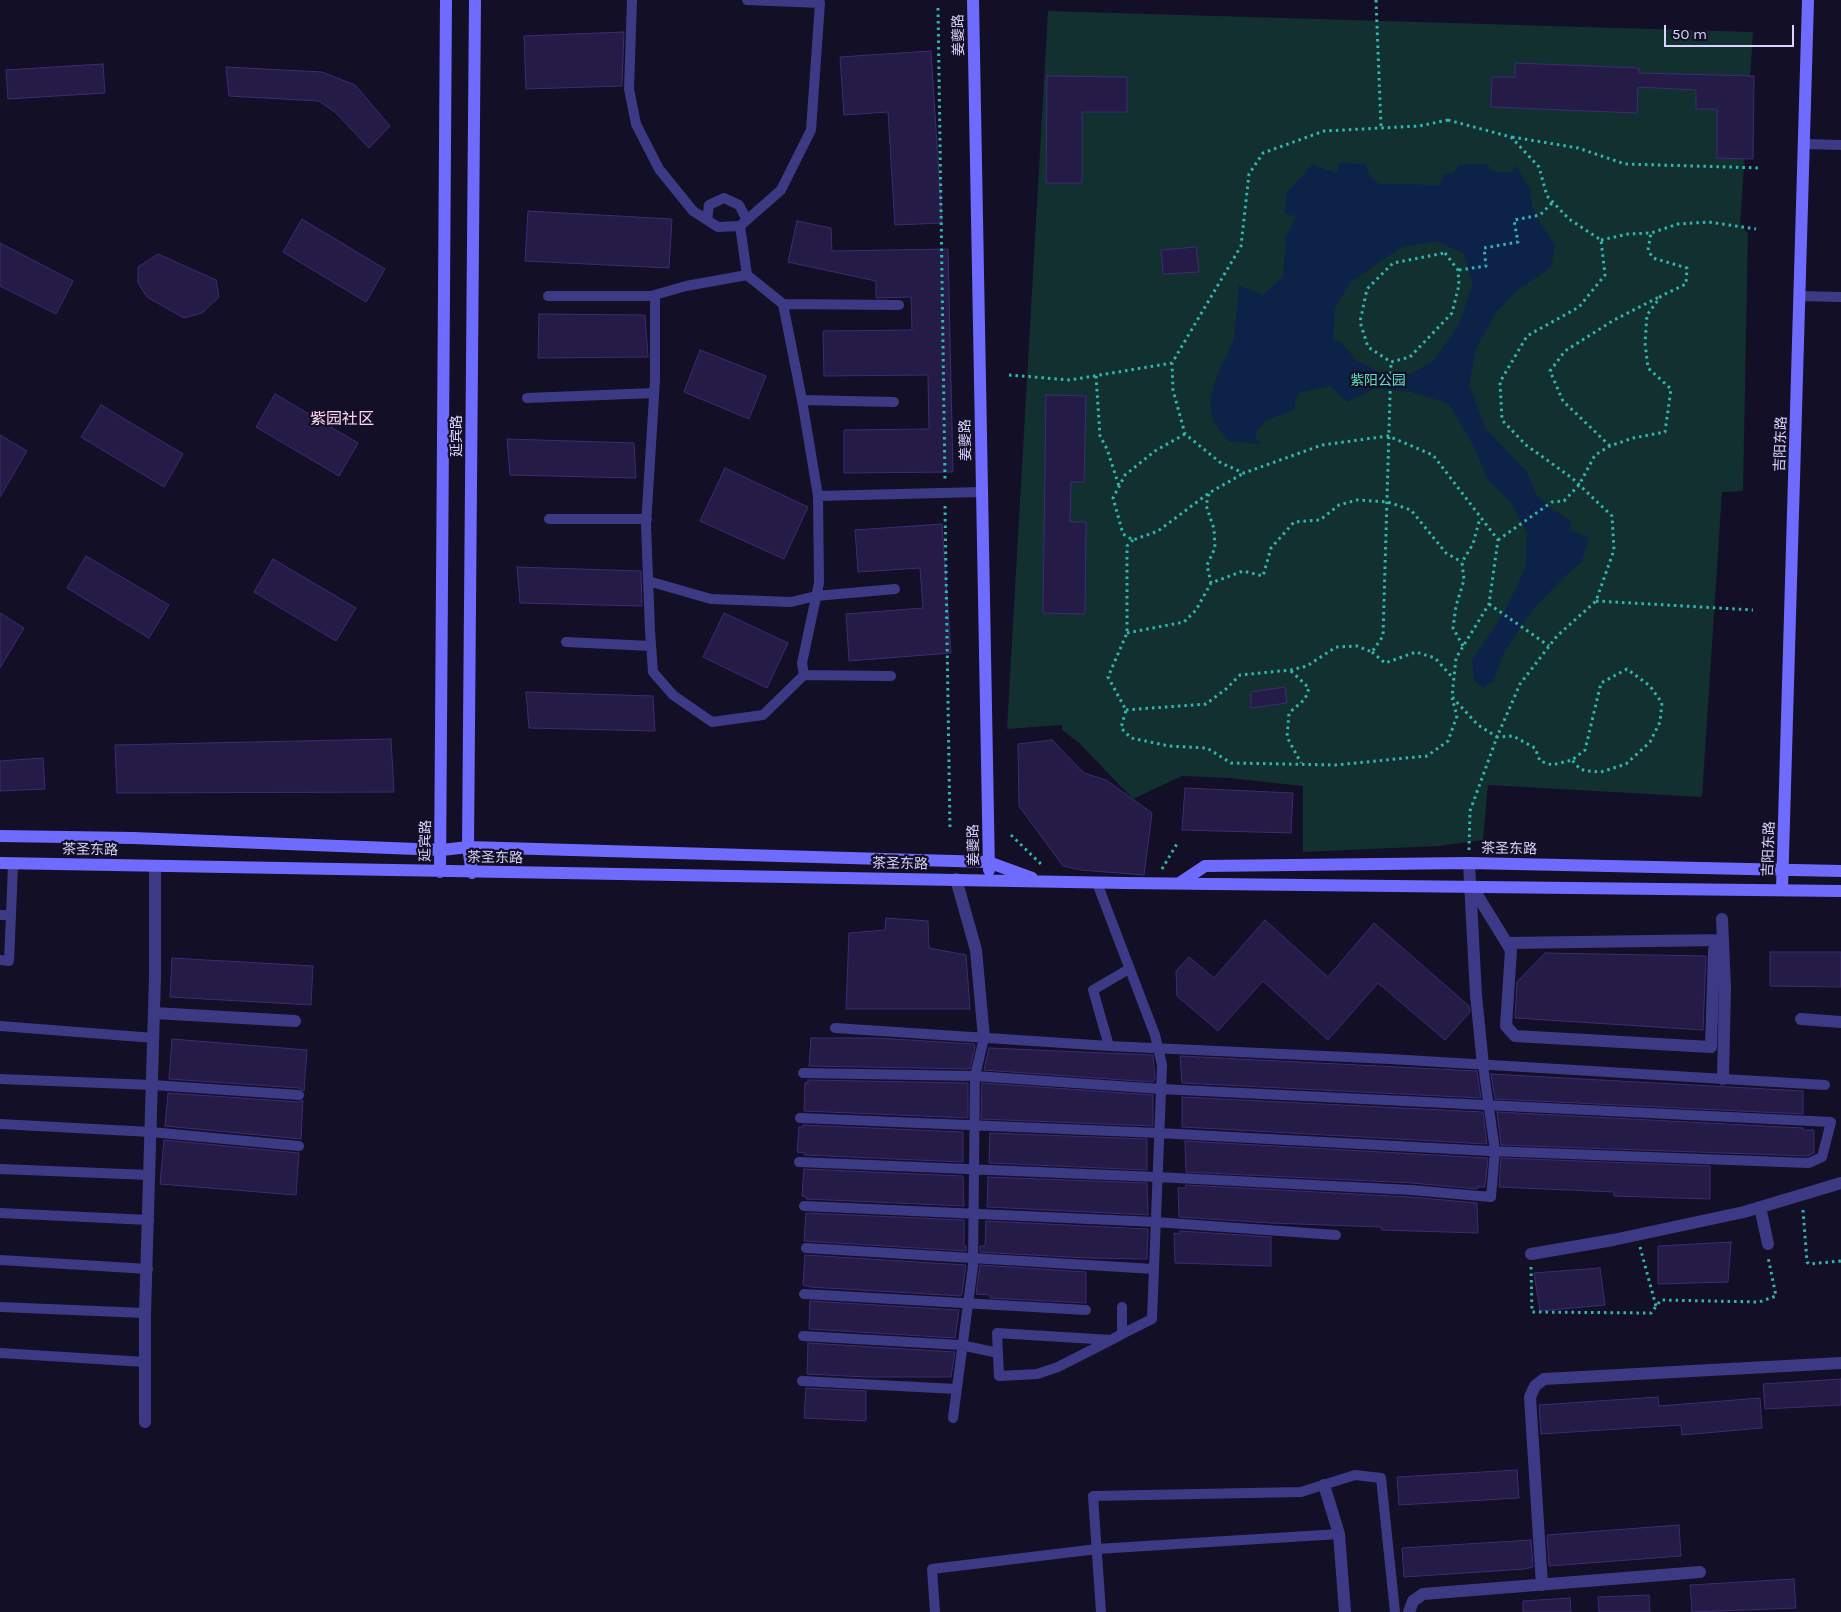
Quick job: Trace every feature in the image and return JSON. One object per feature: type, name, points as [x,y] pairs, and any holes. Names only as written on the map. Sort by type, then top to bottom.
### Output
[{"type":"main road","name":"延宾路","points":[[440,872],[442,850],[446,0]]},
{"type":"main road","name":"延宾路","points":[[472,873],[468,847],[475,0]]},
{"type":"main road","name":"姜夔路","points":[[973,0],[988,862],[990,880]]},
{"type":"main road","name":"吉阳东路","points":[[1782,889],[1808,0]]},
{"type":"main road","name":"茶圣东路","points":[[0,836],[133,838],[442,850],[468,847],[988,862],[1040,881]]},
{"type":"main road","name":"茶圣东路","points":[[1181,882],[1205,866],[1469,863],[1841,871]]},
{"type":"main road","name":"茶圣东路","points":[[0,864],[1040,881]]},
{"type":"main road","points":[[1040,881],[1841,891]]},
{"type":"street","points":[[1469,863],[1476,995],[1483,1065]]},
{"type":"street","points":[[145,1422],[146,1313],[154,1038],[155,866]]},
{"type":"street","points":[[956,880],[976,950],[984,1038]]},
{"type":"street","points":[[1471,885],[1511,950],[1506,1026],[1515,1036],[1711,1047],[1714,950],[1723,940]]},
{"type":"street","points":[[1722,919],[1725,987],[1723,1079]]},
{"type":"street","points":[[1506,942],[1723,940]]},
{"type":"street","points":[[154,1013],[295,1021]]},
{"type":"street","points":[[1801,1019],[1841,1022]]},
{"type":"street","points":[[1531,1254],[1637,1235],[1760,1207],[1841,1183]]},
{"type":"street","points":[[1760,1207],[1767,1247]]},
{"type":"street","points":[[1542,1585],[1530,1397],[1535,1386],[1544,1379],[1841,1363]]},
{"type":"street","points":[[1324,1485],[1339,1534],[1345,1612]]},
{"type":"street","points":[[1409,1612],[1413,1601],[1423,1594],[1700,1572]]},
{"type":"lane","points":[[632,0],[629,89],[636,124],[659,169],[693,211],[718,227],[743,223],[781,190],[811,130],[820,3],[747,0]]},
{"type":"lane","points":[[1804,144],[1841,145]]},
{"type":"lane","points":[[707,220],[709,205],[724,198],[739,205],[743,223],[747,276]]},
{"type":"lane","points":[[548,296],[655,295],[686,286],[747,276],[783,304],[899,305]]},
{"type":"lane","points":[[655,295],[654,393],[647,519],[651,646],[654,672],[673,695],[712,722],[763,715],[804,675],[891,676]]},
{"type":"lane","points":[[1800,296],[1841,297]]},
{"type":"lane","points":[[783,304],[818,496],[819,583],[802,663],[804,675]]},
{"type":"lane","points":[[527,398],[654,393]]},
{"type":"lane","points":[[802,400],[894,402]]},
{"type":"lane","points":[[818,496],[982,492]]},
{"type":"lane","points":[[549,518],[647,519]]},
{"type":"lane","points":[[648,580],[711,599],[790,602],[816,596],[895,589]]},
{"type":"lane","points":[[566,642],[651,646]]},
{"type":"lane","points":[[0,960],[9,961],[5,915],[13,864]]},
{"type":"lane","points":[[1097,883],[1158,1048],[1162,1065],[1152,1319],[1122,1334],[1111,1340],[1058,1367],[1037,1374],[999,1376],[997,1333],[1111,1340]]},
{"type":"lane","points":[[1109,1046],[1093,990],[1129,969]]},
{"type":"lane","points":[[0,1026],[154,1038]]},
{"type":"lane","points":[[835,1028],[1109,1046],[1825,1085]]},
{"type":"lane","points":[[953,1418],[973,1258],[974,1076],[984,1038]]},
{"type":"lane","points":[[800,1162],[1157,1177],[1411,1190],[1491,1197],[1495,1152],[1483,1065]]},
{"type":"lane","points":[[800,1118],[1159,1133],[1495,1152],[1809,1163],[1822,1157],[1831,1122],[1161,1089],[974,1076],[803,1073]]},
{"type":"lane","points":[[0,1079],[153,1085],[299,1095]]},
{"type":"lane","points":[[0,1124],[151,1132],[299,1146]]},
{"type":"lane","points":[[0,1169],[150,1175]]},
{"type":"lane","points":[[804,1206],[972,1212],[1155,1222],[1336,1235]]},
{"type":"lane","points":[[0,1213],[149,1220]]},
{"type":"lane","points":[[806,1248],[1154,1269]]},
{"type":"lane","points":[[0,1260],[148,1269]]},
{"type":"lane","points":[[804,1294],[1086,1310]]},
{"type":"lane","points":[[0,1307],[146,1313]]},
{"type":"lane","points":[[1122,1307],[1122,1334]]},
{"type":"lane","points":[[803,1336],[961,1345],[998,1352]]},
{"type":"lane","points":[[0,1353],[145,1362]]},
{"type":"lane","points":[[802,1381],[956,1389]]},
{"type":"lane","points":[[1101,1612],[1093,1496],[1301,1492],[1355,1475],[1381,1478],[1395,1612]]},
{"type":"lane","points":[[935,1612],[932,1569],[1097,1549],[1339,1534]]},
{"type":"path","points":[[1376,0],[1381,128]]},
{"type":"path","points":[[938,8],[950,831]]},
{"type":"path","points":[[1244,473],[1221,463],[1185,434],[1173,390],[1172,363],[1241,246],[1249,174],[1262,153],[1324,131],[1418,126],[1448,120],[1511,137],[1578,148],[1625,164],[1762,168]]},
{"type":"path","points":[[1511,137],[1539,167],[1547,196],[1569,219],[1601,240],[1628,234],[1651,233],[1678,224],[1710,222],[1756,228]]},
{"type":"path","points":[[1458,270],[1486,266],[1484,248],[1518,242],[1514,220],[1540,215],[1553,202]]},
{"type":"path","points":[[1610,446],[1563,401],[1550,371],[1565,351],[1614,320],[1686,284],[1687,268],[1653,258],[1648,250],[1651,233]]},
{"type":"path","points":[[1469,863],[1470,811],[1497,737],[1520,684],[1557,636],[1596,601],[1614,550],[1612,516],[1579,485],[1526,446],[1502,420],[1500,382],[1527,336],[1579,307],[1605,275],[1601,240]]},
{"type":"path","points":[[1445,253],[1458,270],[1459,285],[1452,313],[1410,356],[1391,362],[1368,346],[1360,322],[1367,289],[1393,263],[1445,253]]},
{"type":"path","points":[[1498,540],[1552,502],[1564,501],[1579,485],[1595,455],[1610,446],[1633,438],[1664,432],[1671,389],[1648,368],[1645,343],[1647,315],[1661,296]]},
{"type":"path","points":[[1372,652],[1383,636],[1391,362]]},
{"type":"path","points":[[1009,375],[1070,380],[1172,363]]},
{"type":"path","points":[[1096,376],[1100,436],[1107,449],[1119,487]]},
{"type":"path","points":[[1133,540],[1123,534],[1113,498],[1125,474],[1154,451],[1185,434]]},
{"type":"path","points":[[1388,436],[1433,454],[1498,540],[1489,604],[1456,658],[1452,697],[1457,716],[1448,741],[1427,756],[1335,765],[1231,763],[1207,748],[1169,746],[1131,738],[1121,728],[1126,710],[1108,676],[1127,633],[1127,546],[1133,540],[1158,531],[1209,493],[1244,473],[1322,445],[1388,436]]},
{"type":"path","points":[[1209,493],[1206,505],[1214,529],[1215,548],[1207,565],[1211,583]]},
{"type":"path","points":[[1127,633],[1184,622],[1196,610],[1211,583],[1243,571],[1263,576],[1271,548],[1294,522],[1320,520],[1338,505],[1357,500],[1388,502],[1411,510],[1446,553],[1462,562]]},
{"type":"path","points":[[1463,646],[1453,628],[1456,606],[1464,580],[1462,562],[1473,544],[1481,518]]},
{"type":"path","points":[[1596,601],[1753,610]]},
{"type":"path","points":[[1489,604],[1549,646]]},
{"type":"path","points":[[1126,710],[1206,704],[1226,689],[1240,675],[1291,670],[1306,666],[1336,647],[1358,646],[1372,652],[1385,663],[1416,652],[1436,658],[1454,678]]},
{"type":"path","points":[[1291,670],[1309,688],[1305,699],[1289,713],[1287,737],[1301,763]]},
{"type":"path","points":[[1452,697],[1478,725],[1497,737],[1513,736],[1535,748],[1540,762],[1552,765],[1572,760],[1585,750],[1601,683],[1627,670],[1650,686],[1662,703],[1660,722],[1650,742],[1626,764],[1601,772],[1580,769],[1572,760]]},
{"type":"path","points":[[1011,835],[1059,882]]},
{"type":"path","points":[[1154,883],[1178,842]]},
{"type":"path","points":[[1802,1194],[1807,1262],[1810,1264],[1841,1261]]},
{"type":"path","points":[[1637,1235],[1656,1307]]},
{"type":"path","points":[[1531,1254],[1532,1312],[1651,1313],[1661,1300],[1759,1302],[1776,1296],[1767,1247]]},
{"type":"green space","name":"紫阳公园","points":[[1048,11],[1753,32],[1740,226],[1748,233],[1743,491],[1722,492],[1702,797],[1488,785],[1483,840],[1438,846],[1303,852],[1303,786],[1229,778],[1182,776],[1133,799],[1079,743],[1062,730],[1062,725],[1007,729]]},
{"type":"water","points":[[1338,163],[1365,164],[1370,176],[1380,184],[1440,185],[1445,173],[1453,173],[1459,165],[1487,164],[1492,171],[1510,173],[1516,166],[1530,189],[1532,205],[1538,220],[1555,245],[1551,267],[1514,293],[1495,314],[1476,349],[1469,385],[1486,429],[1527,472],[1536,494],[1551,508],[1572,522],[1570,530],[1589,538],[1581,563],[1564,577],[1534,608],[1504,652],[1494,680],[1483,688],[1474,680],[1472,660],[1505,611],[1526,566],[1527,532],[1510,501],[1488,480],[1472,443],[1448,403],[1411,392],[1376,388],[1347,402],[1330,386],[1298,393],[1295,409],[1266,421],[1256,432],[1256,438],[1262,444],[1228,441],[1213,421],[1210,403],[1214,383],[1234,339],[1239,285],[1263,295],[1283,277],[1286,237],[1296,216],[1285,214],[1287,193],[1312,165],[1338,173]],"holes":[[[1436,241],[1463,253],[1473,283],[1459,324],[1435,359],[1412,374],[1386,375],[1357,361],[1342,343],[1333,340],[1335,308],[1351,282],[1400,248]]]},
{"type":"building","points":[[624,32],[622,86],[526,89],[524,36]]},
{"type":"building","points":[[931,51],[942,223],[895,225],[888,112],[844,115],[840,57]]},
{"type":"building","points":[[1515,63],[1639,68],[1639,73],[1754,76],[1753,159],[1717,158],[1717,109],[1696,109],[1696,90],[1638,87],[1637,113],[1491,107],[1492,77],[1515,77]]},
{"type":"building","points":[[103,64],[105,93],[8,99],[6,70]]},
{"type":"building","points":[[226,67],[322,72],[355,85],[390,126],[369,148],[335,112],[319,101],[229,96]]},
{"type":"building","points":[[1047,76],[1127,77],[1127,112],[1082,112],[1082,183],[1046,183]]},
{"type":"building","points":[[528,211],[672,219],[669,268],[525,261]]},
{"type":"building","points":[[302,219],[385,269],[366,302],[283,252]]},
{"type":"building","points":[[797,221],[831,228],[832,251],[948,249],[953,472],[844,473],[844,430],[929,429],[928,375],[824,376],[823,331],[912,330],[911,297],[876,298],[876,281],[788,262]]},
{"type":"building","points":[[0,243],[73,281],[56,314],[0,286]]},
{"type":"building","points":[[1196,247],[1199,272],[1163,274],[1161,250]]},
{"type":"building","points":[[158,254],[216,280],[219,297],[202,313],[184,318],[147,297],[138,283],[138,267]]},
{"type":"building","points":[[539,314],[645,315],[648,357],[538,358]]},
{"type":"building","points":[[700,350],[766,376],[749,419],[684,392]]},
{"type":"building","points":[[275,394],[358,443],[339,476],[256,427]]},
{"type":"building","points":[[1046,395],[1086,396],[1084,482],[1071,482],[1070,522],[1086,522],[1085,614],[1043,613]]},
{"type":"building","points":[[101,405],[183,454],[164,487],[81,437]]},
{"type":"building","points":[[0,435],[27,451],[0,497]]},
{"type":"building","points":[[507,439],[634,443],[636,478],[510,475]]},
{"type":"building","points":[[725,468],[808,507],[784,559],[700,521]]},
{"type":"building","points":[[942,524],[951,653],[849,661],[846,614],[923,608],[920,568],[858,572],[855,530]]},
{"type":"building","points":[[86,556],[169,605],[149,638],[67,588]]},
{"type":"building","points":[[273,559],[356,608],[336,641],[254,592]]},
{"type":"building","points":[[517,567],[641,571],[642,606],[520,603]]},
{"type":"building","points":[[0,613],[24,628],[0,668]]},
{"type":"building","points":[[724,613],[788,643],[767,688],[703,657]]},
{"type":"building","points":[[1285,687],[1287,703],[1251,708],[1251,692]]},
{"type":"building","points":[[526,692],[653,696],[655,731],[529,728]]},
{"type":"building","points":[[391,739],[394,792],[117,793],[115,745]]},
{"type":"building","points":[[1052,740],[1084,773],[1106,780],[1152,813],[1144,875],[1081,870],[1063,866],[1019,806],[1018,744]]},
{"type":"building","points":[[43,758],[45,789],[0,791],[0,761]]},
{"type":"building","points":[[1185,788],[1293,793],[1291,833],[1182,830]]},
{"type":"building","points":[[886,918],[928,921],[929,948],[966,955],[970,1009],[846,1009],[849,933],[885,930]]},
{"type":"building","points":[[1265,920],[1328,977],[1374,923],[1469,1006],[1470,1012],[1445,1040],[1378,983],[1328,1040],[1263,981],[1218,1031],[1177,996],[1176,971],[1189,957],[1214,978]]},
{"type":"building","points":[[1770,952],[1841,952],[1841,987],[1770,986]]},
{"type":"building","points":[[1545,953],[1706,956],[1703,1030],[1515,1018],[1517,982]]},
{"type":"building","points":[[172,958],[313,966],[311,1005],[170,997]]},
{"type":"building","points":[[811,1038],[877,1038],[974,1044],[975,1047],[970,1069],[809,1066]]},
{"type":"building","points":[[172,1039],[307,1050],[304,1091],[299,1088],[169,1079]]},
{"type":"building","points":[[989,1048],[1153,1055],[1155,1079],[1153,1082],[984,1070]]},
{"type":"building","points":[[1180,1056],[1477,1071],[1481,1098],[1182,1083]]},
{"type":"building","points":[[1491,1074],[1803,1091],[1803,1114],[1495,1099]]},
{"type":"building","points":[[808,1080],[968,1083],[968,1118],[804,1111],[805,1083],[808,1083]]},
{"type":"building","points":[[982,1083],[1153,1095],[1153,1126],[981,1119]]},
{"type":"building","points":[[168,1093],[299,1102],[303,1100],[301,1139],[165,1126]]},
{"type":"building","points":[[1182,1097],[1483,1112],[1487,1144],[1182,1127]]},
{"type":"building","points":[[1497,1112],[1803,1128],[1803,1130],[1814,1130],[1814,1153],[1808,1156],[1501,1145]]},
{"type":"building","points":[[803,1125],[963,1132],[963,1162],[804,1155],[805,1153],[797,1152],[799,1127],[803,1127]]},
{"type":"building","points":[[990,1133],[1147,1139],[1147,1170],[989,1163]]},
{"type":"building","points":[[164,1140],[299,1153],[296,1195],[160,1184]]},
{"type":"building","points":[[1185,1141],[1488,1158],[1485,1187],[1477,1187],[1477,1189],[1412,1183],[1186,1172]]},
{"type":"building","points":[[1501,1158],[1710,1166],[1710,1199],[1614,1196],[1614,1192],[1499,1187]]},
{"type":"building","points":[[804,1169],[963,1176],[964,1206],[806,1199],[806,1197],[802,1196]]},
{"type":"building","points":[[988,1177],[1147,1183],[1148,1215],[987,1207]]},
{"type":"building","points":[[1186,1185],[1411,1197],[1477,1203],[1478,1233],[1382,1230],[1381,1227],[1179,1217],[1178,1188],[1186,1188]]},
{"type":"building","points":[[806,1213],[964,1220],[964,1246],[966,1246],[966,1251],[804,1241]]},
{"type":"building","points":[[986,1221],[1148,1229],[1147,1259],[1086,1258],[980,1252],[980,1246],[985,1246]]},
{"type":"building","points":[[1180,1231],[1271,1237],[1271,1266],[1175,1263],[1174,1233],[1180,1234]]},
{"type":"building","points":[[1731,1242],[1728,1282],[1658,1284],[1658,1246]]},
{"type":"building","points":[[805,1255],[966,1265],[962,1294],[961,1296],[810,1287],[803,1285]]},
{"type":"building","points":[[980,1265],[1086,1272],[1086,1303],[990,1298],[990,1295],[976,1294]]},
{"type":"building","points":[[1600,1268],[1605,1305],[1540,1311],[1534,1273]]},
{"type":"building","points":[[810,1301],[959,1310],[955,1338],[809,1329]]},
{"type":"building","points":[[808,1343],[955,1352],[951,1377],[865,1377],[807,1374]]},
{"type":"building","points":[[1841,1379],[1841,1405],[1765,1409],[1763,1384]]},
{"type":"building","points":[[806,1388],[866,1391],[866,1421],[804,1418]]},
{"type":"building","points":[[1658,1397],[1659,1406],[1760,1398],[1762,1428],[1682,1435],[1681,1425],[1541,1434],[1539,1405]]},
{"type":"building","points":[[1517,1470],[1519,1498],[1399,1505],[1397,1477]]},
{"type":"building","points":[[1679,1525],[1681,1556],[1549,1566],[1547,1535]]},
{"type":"building","points":[[1531,1540],[1533,1567],[1404,1577],[1402,1548]]},
{"type":"building","points":[[1794,1579],[1796,1608],[1692,1612],[1690,1585]]},
{"type":"building","points":[[1649,1595],[1650,1612],[1599,1612],[1598,1597]]},
{"type":"building","points":[[1570,1598],[1571,1612],[1523,1612],[1523,1601]]},
{"type":"district","name":"紫园社区","points":[[342,419]]}]
